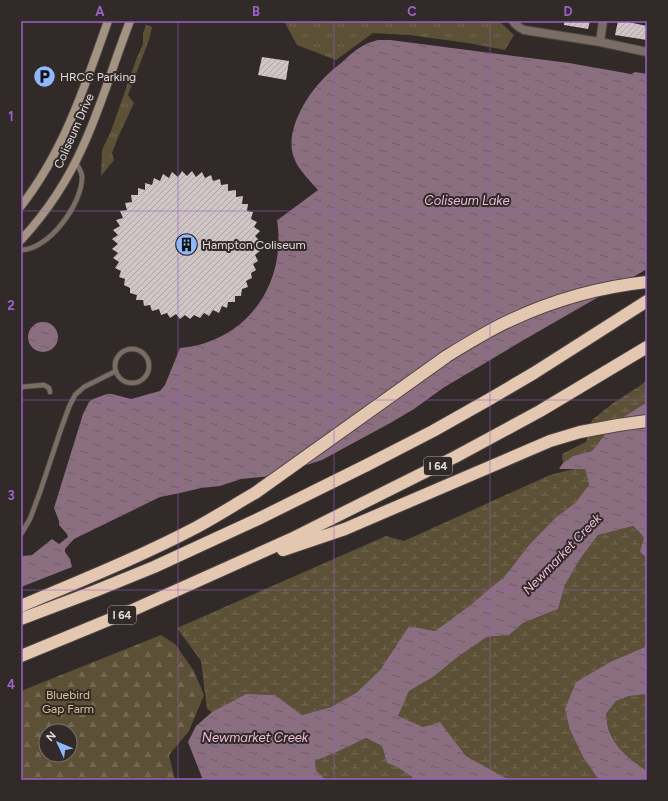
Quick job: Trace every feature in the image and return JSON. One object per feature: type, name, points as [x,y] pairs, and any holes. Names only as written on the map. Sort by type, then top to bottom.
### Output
[{"type":"highway","points":[[21,606],[142,554],[197,527],[255,493],[447,356],[512,319],[572,297],[626,284],[647,282]]},
{"type":"highway","points":[[21,619],[154,567],[256,520],[434,431],[534,373],[647,301]]},
{"type":"highway","name":"I 64","points":[[21,656],[135,610],[291,539],[455,457],[540,411],[647,347]]},
{"type":"highway","points":[[222,571],[345,529],[550,441],[580,432],[647,421]]},
{"type":"street","name":"Coliseum Drive","points":[[21,206],[46,170],[63,139],[75,111],[108,21]]},
{"type":"street","name":"Coliseum Drive","points":[[21,240],[46,209],[66,180],[84,144],[101,102],[130,21]]},
{"type":"street","points":[[514,21],[518,27],[524,30],[600,42],[647,52]]},
{"type":"street","points":[[600,42],[603,21]]},
{"type":"lane","points":[[21,250],[34,247],[55,232],[72,209],[78,196],[82,175],[80,168],[75,162]]},
{"type":"lane","points":[[137,349],[146,355],[149,370],[147,375],[138,382],[132,383],[122,380],[116,371],[115,366],[118,356],[127,350],[137,349]]},
{"type":"lane","points":[[21,534],[30,519],[61,429],[75,395],[84,386],[116,371]]},
{"type":"lane","points":[[21,387],[44,384],[50,388],[50,392]]},
{"type":"green space","points":[[284,21],[501,21],[500,22],[514,35],[505,50],[468,43],[409,35],[373,33],[336,60],[297,45]]},
{"type":"green space","points":[[146,25],[152,27],[149,40],[128,95],[134,103],[112,153],[114,160],[101,176],[102,150],[111,131],[143,44],[143,33]]},
{"type":"green space","points":[[647,381],[647,402],[614,423],[592,451],[573,456],[563,463],[562,454],[586,442],[592,420],[612,404]]},
{"type":"green space","points":[[578,468],[585,469],[589,485],[575,503],[555,518],[529,545],[504,577],[469,606],[435,631],[409,626],[380,670],[356,693],[331,707],[302,715],[275,695],[246,694],[212,712],[207,709],[201,661],[177,628],[386,536],[404,541],[550,475]]},
{"type":"green space","points":[[632,526],[644,537],[641,552],[647,558],[647,646],[610,662],[576,682],[570,730],[583,757],[598,779],[601,780],[510,780],[466,756],[440,722],[423,727],[397,716],[409,691],[433,677],[459,656],[487,637],[509,635],[523,623],[558,609],[565,585],[580,559],[598,535]]},
{"type":"green space","name":"Bluebird Gap Farm","points":[[161,635],[175,644],[194,671],[204,695],[189,731],[169,755],[175,780],[21,780],[21,691]]},
{"type":"green space","points":[[647,694],[647,771],[631,759],[617,745],[609,731],[606,714],[616,701],[629,696]]},
{"type":"green space","points":[[366,738],[382,746],[387,763],[397,767],[412,777],[412,780],[326,780],[316,770],[315,761]]},
{"type":"water","name":"Coliseum Lake","points":[[378,40],[390,40],[569,63],[631,74],[635,72],[647,74],[647,269],[443,388],[414,409],[392,422],[322,460],[272,476],[241,479],[220,486],[201,488],[160,497],[74,539],[65,549],[72,567],[21,587],[21,557],[32,555],[52,539],[59,544],[68,537],[59,525],[54,508],[83,414],[89,402],[107,394],[131,399],[160,391],[165,385],[180,348],[204,343],[224,335],[242,322],[257,306],[268,287],[275,267],[278,244],[277,220],[318,190],[301,171],[294,158],[292,137],[298,115],[310,94],[330,72],[358,49]]},
{"type":"water","points":[[43,322],[54,326],[58,337],[54,348],[43,352],[32,348],[28,337],[32,326]]},
{"type":"water","name":"Newmarket Creek","points":[[647,402],[647,558],[640,552],[644,537],[633,526],[598,535],[580,559],[565,585],[558,609],[523,623],[509,635],[487,637],[459,656],[433,677],[409,691],[398,716],[423,727],[440,722],[466,756],[510,780],[412,780],[412,777],[397,767],[387,763],[382,746],[366,738],[315,761],[316,770],[326,780],[203,780],[188,742],[196,726],[212,712],[246,694],[275,695],[302,715],[331,707],[356,693],[380,670],[409,626],[435,631],[469,606],[504,577],[529,545],[555,518],[575,503],[589,485],[585,469],[559,469],[563,463],[573,456],[592,451],[614,423]]},
{"type":"water","points":[[647,646],[647,694],[629,696],[616,701],[606,714],[608,728],[613,739],[626,755],[647,771],[647,780],[598,779],[583,757],[570,730],[565,709],[576,682],[610,662]]},
{"type":"building","points":[[564,21],[590,21],[588,29],[564,25]]},
{"type":"building","points":[[618,21],[647,26],[647,40],[615,35]]},
{"type":"building","points":[[262,57],[289,61],[286,80],[258,75]]},
{"type":"building","name":"Hampton Coliseum","points":[[182,171],[187,176],[192,171],[196,177],[202,172],[205,178],[211,175],[213,181],[220,179],[221,185],[228,184],[228,191],[236,190],[236,197],[243,196],[242,204],[248,204],[247,211],[253,212],[251,219],[257,222],[254,227],[260,231],[255,236],[260,241],[256,245],[260,251],[255,255],[258,261],[253,264],[256,270],[251,273],[252,278],[246,281],[248,287],[242,289],[241,296],[235,296],[235,302],[228,302],[227,308],[222,306],[219,313],[213,310],[209,316],[204,313],[200,318],[194,315],[190,319],[185,315],[180,319],[176,314],[170,318],[167,313],[161,315],[159,309],[152,311],[150,305],[144,306],[143,300],[136,300],[137,295],[130,293],[130,288],[124,285],[125,279],[119,277],[121,271],[115,268],[119,262],[113,258],[118,253],[112,249],[118,244],[112,239],[118,235],[113,230],[120,226],[116,220],[123,218],[120,211],[127,210],[125,203],[132,202],[131,195],[138,195],[138,188],[145,190],[145,183],[152,185],[154,178],[160,181],[163,174],[169,178],[172,172],[178,177]]},
{"type":"place","name":"HRCC Parking","points":[[44,77]]},
{"type":"place","name":"Hampton Coliseum","points":[[187,245]]}]
